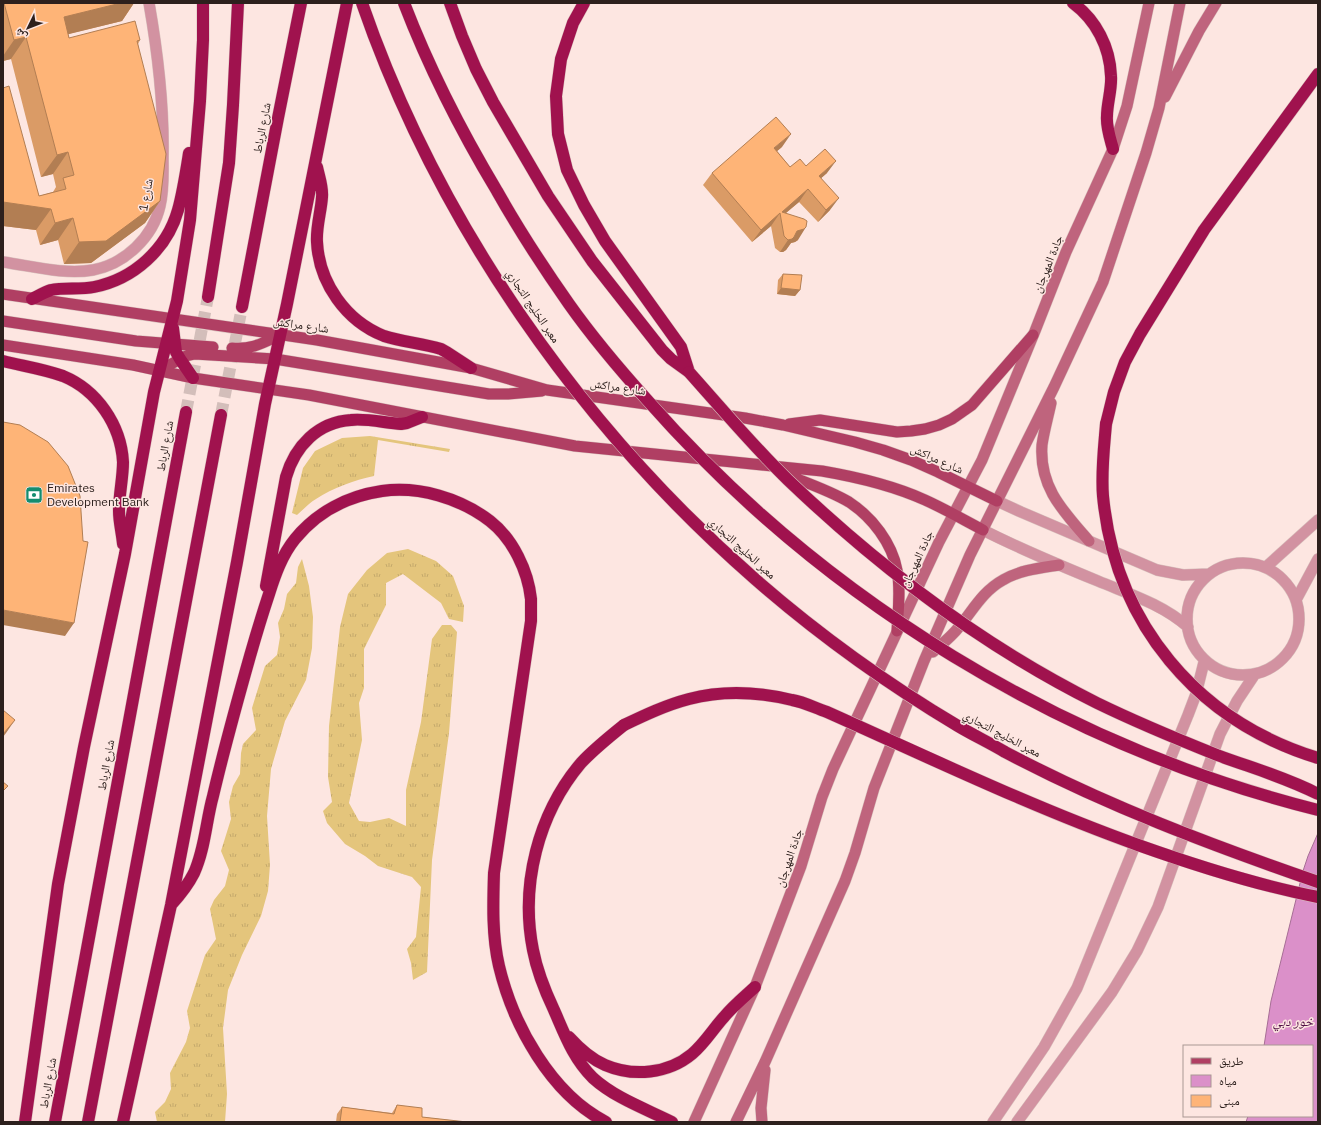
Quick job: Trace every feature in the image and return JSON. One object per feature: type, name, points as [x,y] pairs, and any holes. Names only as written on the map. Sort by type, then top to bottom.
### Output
[{"type":"highway","points":[[25,1122],[58,884],[84,747],[125,554],[154,392],[160,370],[170,344],[172,319],[177,301],[190,220],[200,101],[203,3]]},
{"type":"highway","points":[[208,297],[228,163],[233,105],[238,3]]},
{"type":"highway","name":"شارع الرباط","points":[[242,306],[301,3]]},
{"type":"highway","points":[[123,1122],[171,905],[269,388],[347,3]]},
{"type":"highway","name":"معبر الخليج التجاري","points":[[362,3],[404,108],[441,184],[483,258],[529,328],[580,396],[635,461],[693,522],[755,580],[820,633],[882,678],[960,728],[1034,767],[1111,803],[1188,835],[1318,882]]},
{"type":"highway","points":[[404,3],[443,93],[482,166],[524,238],[570,306],[622,371],[677,434],[736,492],[798,547],[864,597],[933,644],[1004,686],[1078,724],[1150,755],[1218,781],[1284,802],[1318,810]]},
{"type":"highway","points":[[450,3],[476,69],[493,102],[548,196],[592,261],[662,350],[671,359],[689,372],[753,444],[823,513],[926,597],[981,636],[1038,671],[1110,709],[1157,731],[1219,755],[1288,779],[1318,794]]},
{"type":"highway","points":[[584,3],[573,23],[561,59],[556,96],[558,134],[567,170],[584,205],[605,241],[681,347],[689,372]]},
{"type":"highway","points":[[1072,3],[1080,8],[1090,19],[1106,46],[1110,62],[1111,78],[1107,123],[1113,149]]},
{"type":"highway","points":[[1318,74],[1204,230],[1140,334],[1125,362],[1114,392],[1106,424],[1103,459],[1103,495],[1108,530],[1117,565],[1130,598],[1147,630],[1173,664],[1192,685],[1219,709],[1249,729],[1281,745],[1318,758]]},
{"type":"highway","points":[[32,299],[52,290],[79,290],[109,284],[136,269],[157,249],[169,230],[178,210],[200,101]]},
{"type":"highway","points":[[316,161],[322,191],[317,229],[319,256],[322,269],[334,294],[351,315],[373,330],[386,336],[440,349],[471,368]]},
{"type":"highway","points":[[170,344],[193,378]]},
{"type":"highway","points":[[3,361],[63,376],[96,398],[112,421],[118,434],[123,462],[119,512],[125,554]]},
{"type":"highway","name":"شارع الرباط","points":[[55,1122],[186,412]]},
{"type":"highway","points":[[88,1122],[221,416]]},
{"type":"highway","points":[[261,616],[268,569],[286,477],[301,445],[319,430],[341,421],[353,419],[400,424],[422,417]]},
{"type":"highway","points":[[171,905],[184,890],[200,854],[212,797],[261,616],[273,580],[283,558],[295,540],[310,524],[327,510],[347,500],[368,493],[389,490],[417,491],[443,497],[469,506],[491,522],[506,538],[518,557],[526,577],[530,599],[531,621],[494,873],[492,910],[494,938],[499,966],[507,993],[518,1019],[530,1044],[546,1068],[563,1090],[578,1104],[603,1121]]},
{"type":"highway","points":[[672,1122],[609,1090],[594,1078],[571,1050],[540,978],[533,950],[529,922],[529,900],[532,865],[540,837],[550,811],[564,786],[582,763],[601,743],[624,725],[656,710],[690,698],[724,693],[759,694],[794,700],[827,712],[1023,800],[1096,830],[1172,858],[1245,881],[1318,897]]},
{"type":"highway","points":[[562,1028],[589,1056],[604,1065],[632,1072],[657,1070],[675,1065],[692,1054],[706,1040],[723,1017],[755,987]]},
{"type":"main road","name":"جادة المهرجان","points":[[694,1122],[755,987],[801,866],[827,783],[939,542],[982,460],[1066,252],[1113,149],[1127,106],[1149,3]]},
{"type":"main road","points":[[736,1122],[765,1062],[845,881],[855,853],[874,788],[924,661],[970,555],[1054,387],[1103,282],[1146,153],[1159,108],[1180,3]]},
{"type":"main road","points":[[1159,108],[1199,31],[1216,3]]},
{"type":"main road","name":"شارع مراكش","points":[[3,294],[318,340],[471,368],[547,390],[745,418],[783,425],[883,450],[911,460],[997,501]]},
{"type":"main road","points":[[3,321],[136,341],[242,349],[255,347],[280,335]]},
{"type":"main road","points":[[783,425],[820,420],[897,432],[918,430],[939,425],[952,419],[972,405],[1033,335]]},
{"type":"main road","points":[[3,344],[160,370],[193,378],[269,388],[575,446],[822,471],[875,482],[926,500],[983,530]]},
{"type":"main road","points":[[160,370],[180,359],[200,353],[275,358],[489,394],[508,394],[547,390]]},
{"type":"main road","points":[[1054,387],[1042,444],[1043,468],[1051,492],[1057,503],[1089,541]]},
{"type":"main road","points":[[765,465],[849,502],[875,525],[885,539],[893,555],[897,570],[899,588],[897,631]]},
{"type":"main road","points":[[924,661],[956,631],[977,602],[994,586],[1015,574],[1059,565]]},
{"type":"main road","points":[[762,1122],[761,1108],[765,1062]]},
{"type":"street","name":"شارع 1","points":[[3,262],[58,270],[95,270],[126,256],[141,242],[153,225],[160,206],[163,186],[163,138],[156,44],[149,3]]},
{"type":"street","name":"شارع مراكش","points":[[997,501],[1157,570],[1183,575],[1209,574]]},
{"type":"street","points":[[1266,567],[1318,520]]},
{"type":"street","points":[[983,530],[1059,565],[1158,606],[1173,615],[1188,627]]},
{"type":"street","points":[[1296,600],[1318,559]]},
{"type":"street","points":[[1243,562],[1255,563],[1266,567],[1284,579],[1291,589],[1296,600],[1298,616],[1297,631],[1288,650],[1274,665],[1255,674],[1234,676],[1223,673],[1204,662],[1193,646],[1188,627],[1188,615],[1192,598],[1201,582],[1209,574],[1219,568],[1243,562]]},
{"type":"street","points":[[993,1122],[1044,1047],[1077,988],[1188,715],[1196,694],[1204,662]]},
{"type":"street","points":[[1017,1122],[1112,992],[1137,951],[1158,907],[1220,734],[1237,701],[1255,674]]},
{"type":"green space","points":[[370,436],[450,449],[449,452],[378,440],[374,476],[351,482],[337,488],[313,501],[297,515],[292,513],[303,468],[315,451],[342,438]]},
{"type":"green space","points":[[408,549],[436,561],[453,576],[464,606],[463,622],[449,619],[441,603],[403,574],[386,583],[386,605],[364,649],[364,688],[359,703],[362,740],[349,803],[359,821],[370,822],[389,818],[406,826],[406,790],[421,722],[432,639],[442,625],[451,625],[457,632],[449,733],[432,860],[427,972],[413,980],[411,963],[407,949],[416,937],[421,887],[412,877],[378,866],[345,844],[327,823],[323,811],[332,802],[328,777],[329,726],[340,627],[348,594],[367,570],[387,553]]},
{"type":"green space","points":[[302,559],[309,586],[313,617],[312,648],[306,680],[285,721],[271,769],[267,816],[270,865],[268,891],[261,916],[242,955],[228,990],[223,1028],[227,1094],[225,1122],[157,1122],[155,1112],[165,1102],[171,1089],[170,1073],[186,1042],[190,1028],[187,1011],[205,955],[216,939],[210,909],[214,900],[225,886],[229,870],[221,851],[231,819],[229,802],[233,786],[240,774],[243,744],[256,730],[252,708],[265,666],[277,655],[280,637],[278,623],[284,609],[287,594],[296,583],[298,567]]},
{"type":"water","name":"خور دبي","points":[[1318,833],[1318,1122],[1246,1122],[1248,1117],[1313,1117],[1313,1045],[1264,1045],[1271,1001],[1308,856]]},
{"type":"building","points":[[4,3],[121,3],[64,17],[69,38],[135,21],[140,40],[137,41],[166,154],[160,201],[106,241],[79,242],[73,218],[55,223],[51,209],[3,202],[3,88],[9,86],[39,196],[66,189],[63,178],[74,175],[68,152],[57,155],[26,37],[14,40]]},
{"type":"building","points":[[776,117],[791,134],[774,148],[790,167],[800,159],[806,166],[825,149],[836,161],[819,176],[839,198],[826,210],[808,189],[782,212],[807,221],[804,229],[797,231],[792,239],[788,240],[784,236],[780,213],[761,230],[712,173]]},
{"type":"building","points":[[783,274],[802,275],[800,290],[781,288]]},
{"type":"building","points":[[3,422],[20,425],[48,442],[68,466],[80,496],[83,541],[88,542],[74,623],[3,610]]},
{"type":"building","points":[[3,710],[15,720],[3,734]]},
{"type":"building","points":[[3,782],[8,786],[3,791]]},
{"type":"building","points":[[397,1105],[422,1108],[422,1117],[467,1122],[340,1122],[342,1107],[394,1114]]},
{"type":"tunnel","points":[[186,412],[208,297]]},
{"type":"tunnel","points":[[221,415],[242,307]]},
{"type":"place","name":"Emirates Development Bank","points":[[34,495]]}]
